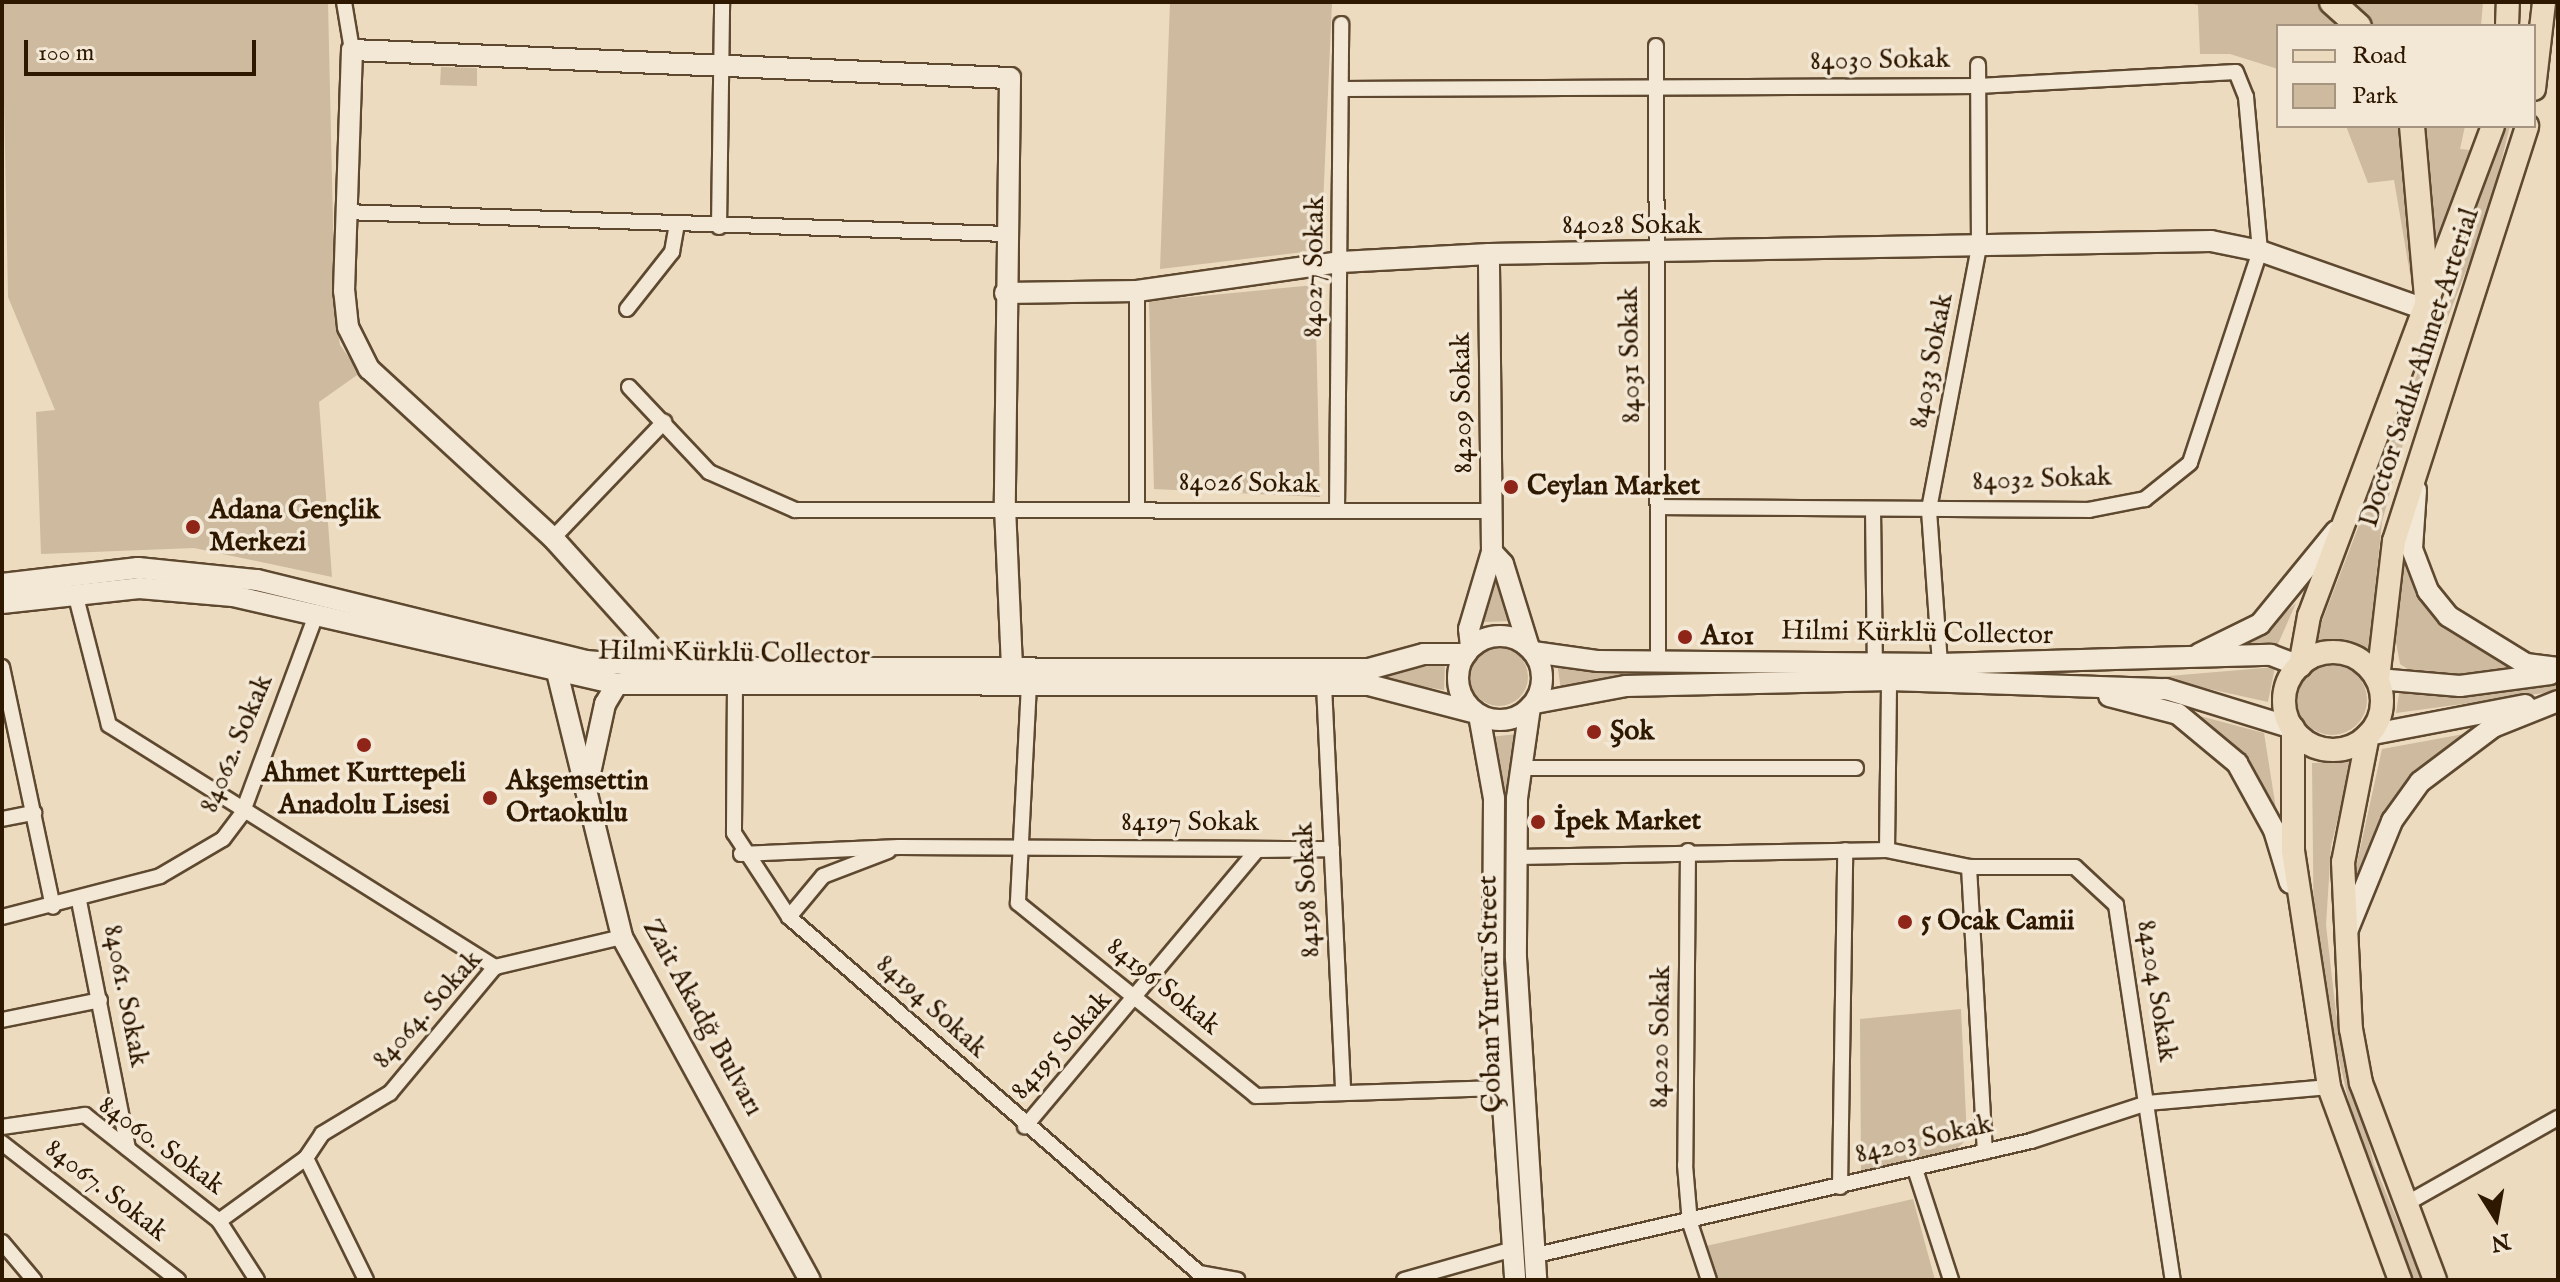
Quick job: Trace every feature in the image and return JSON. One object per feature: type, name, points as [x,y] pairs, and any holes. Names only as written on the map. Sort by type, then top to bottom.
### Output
[{"type":"highway","points":[[2332,2],[2357,24]]},
{"type":"highway","points":[[2412,128],[2428,310]]},
{"type":"main road","points":[[2507,24],[2508,2]]},
{"type":"main road","points":[[2536,72],[2544,2]]},
{"type":"main road","points":[[670,668],[553,538],[369,369],[348,327],[344,212],[352,50],[1010,78],[1005,293],[1005,507],[1012,666]]},
{"type":"main road","name":"Doctor Sadık Ahmet Arterial","points":[[2300,666],[2309,616],[2428,310],[2492,128]]},
{"type":"main road","name":"Doctor Sadık Ahmet Arterial","points":[[2378,679],[2394,541],[2526,128]]},
{"type":"main road","name":"84028 Sokak","points":[[1005,293],[1137,291],[1341,262],[1489,254],[1656,255],[2211,241],[2260,251],[2428,310]]},
{"type":"main road","name":"84209 Sokak","points":[[1489,254],[1492,552]]},
{"type":"main road","points":[[2417,462],[2412,549],[2428,591],[2448,616],[2526,664],[2558,670]]},
{"type":"main road","points":[[2169,664],[2260,624],[2348,515]]},
{"type":"main road","points":[[1492,552],[1503,564],[1542,677],[1532,705],[1500,721],[1476,713],[1458,687],[1468,650],[1469,629],[1492,552]]},
{"type":"main road","name":"Hilmi Kürklü Collector","points":[[2,584],[138,568],[257,580],[586,661],[670,668],[1012,666],[1369,669],[1424,654],[1468,650]]},
{"type":"main road","name":"Hilmi Kürklü Collector","points":[[2,603],[139,588],[317,612],[558,676],[617,684],[1324,685],[1419,693],[1476,713]]},
{"type":"main road","points":[[1468,650],[1498,636],[1531,650]]},
{"type":"main road","name":"Hilmi Kürklü Collector","points":[[1531,650],[1658,662],[1940,664],[2169,664],[2271,655],[2300,666]]},
{"type":"main road","points":[[2400,1280],[2329,1087],[2293,851],[2293,728],[2284,698],[2300,666],[2338,652],[2368,665],[2378,679],[2382,711],[2368,735],[2343,862],[2343,948],[2361,1083],[2404,1205],[2435,1280]]},
{"type":"main road","points":[[2378,679],[2460,686],[2558,670]]},
{"type":"main road","name":"Zait Akadğ Bulvarı","points":[[558,676],[588,789],[598,860],[622,937],[810,1280]]},
{"type":"main road","name":"Hilmi Kürklü Collector","points":[[1532,705],[1626,686],[1889,680],[2166,689],[2293,728]]},
{"type":"main road","points":[[588,789],[595,738],[617,684]]},
{"type":"main road","points":[[2074,687],[2178,714],[2237,763],[2274,830],[2307,952]]},
{"type":"main road","points":[[2293,728],[2333,750],[2368,735],[2558,700]]},
{"type":"main road","points":[[2343,948],[2363,883],[2420,782],[2493,727],[2558,700]]},
{"type":"main road","name":"Çoban Yurtcu Street","points":[[1532,705],[1523,768],[1517,857],[1518,1076],[1536,1280]]},
{"type":"main road","name":"Çoban Yurtcu Street","points":[[1476,713],[1494,798],[1500,1088],[1510,1250],[1515,1280]]},
{"type":"street","points":[[344,2],[352,50]]},
{"type":"street","points":[[719,227],[722,2]]},
{"type":"street","name":"84027 Sokak","points":[[1337,510],[1341,24]]},
{"type":"street","name":"84031 Sokak","points":[[1656,46],[1660,507],[1658,662]]},
{"type":"street","name":"84033 Sokak","points":[[1940,664],[1929,509],[1979,246],[1978,65]]},
{"type":"street","name":"84030 Sokak","points":[[1342,89],[1978,86],[2236,72],[2246,97],[2260,251]]},
{"type":"street","points":[[344,212],[719,227],[1006,234]]},
{"type":"street","points":[[627,309],[672,252],[677,225]]},
{"type":"street","name":"84032 Sokak","points":[[1660,507],[2089,510],[2145,499],[2190,463],[2260,251]]},
{"type":"street","points":[[1137,291],[1137,509]]},
{"type":"street","name":"84026 Sokak","points":[[629,387],[709,472],[795,510],[1005,507],[1492,511]]},
{"type":"street","points":[[553,538],[664,422]]},
{"type":"street","points":[[1873,509],[1875,663]]},
{"type":"street","points":[[75,593],[109,725],[242,814],[495,967]]},
{"type":"street","name":"84062. Sokak","points":[[2,917],[79,901],[160,876],[223,839],[242,814],[317,612]]},
{"type":"street","points":[[2,667],[7,716],[34,813],[53,907]]},
{"type":"street","points":[[1887,850],[1889,680]]},
{"type":"street","name":"84196 Sokak","points":[[1029,684],[1018,903],[1136,1002],[1256,1096],[1500,1088]]},
{"type":"street","name":"84194 Sokak","points":[[735,685],[734,833],[741,854],[789,917],[1025,1126],[1199,1273],[1237,1280]]},
{"type":"street","name":"84198 Sokak","points":[[1324,685],[1343,1092]]},
{"type":"street","points":[[1523,768],[1856,768]]},
{"type":"street","points":[[2,819],[34,813]]},
{"type":"street","points":[[789,917],[823,876],[899,847]]},
{"type":"street","name":"84197 Sokak","points":[[741,854],[899,847],[1021,850],[1332,849]]},
{"type":"street","name":"84197 Sokak","points":[[1257,850],[1332,849]]},
{"type":"street","name":"84195 Sokak","points":[[1025,1126],[1136,1002],[1257,850]]},
{"type":"street","points":[[1840,1187],[1845,850]]},
{"type":"street","name":"84204 Sokak","points":[[1517,857],[1688,851],[1887,850],[1969,867],[2075,867],[2116,905],[2173,1280]]},
{"type":"street","name":"84020 Sokak","points":[[1688,851],[1690,1223],[1709,1280]]},
{"type":"street","points":[[1969,867],[1985,1152]]},
{"type":"street","name":"84061. Sokak","points":[[79,901],[128,1148]]},
{"type":"street","name":"84064. Sokak","points":[[219,1221],[306,1158],[322,1134],[390,1093],[495,967],[622,937]]},
{"type":"street","points":[[2,1020],[100,1000]]},
{"type":"street","name":"84203 Sokak","points":[[1532,1256],[1690,1223],[1985,1152],[2147,1103],[2329,1087]]},
{"type":"street","name":"84060. Sokak","points":[[2,1127],[85,1115],[219,1221],[257,1280]]},
{"type":"street","points":[[2404,1205],[2558,1118]]},
{"type":"street","name":"84067. Sokak","points":[[2,1143],[178,1280]]},
{"type":"street","points":[[306,1158],[366,1280]]},
{"type":"street","points":[[1915,1169],[1951,1280]]},
{"type":"street","points":[[2,1242],[34,1280]]},
{"type":"street","points":[[1404,1280],[1510,1250]]},
{"type":"green space","points":[[2,2],[328,2],[335,312],[340,345],[360,373],[319,402],[332,577],[194,548],[41,554],[36,412],[55,410],[8,297]]},
{"type":"green space","points":[[1170,2],[1414,2],[1332,3],[1321,250],[1160,269]]},
{"type":"green space","points":[[2184,2],[2319,2],[2340,24],[2276,24],[2276,68],[2230,54],[2200,54],[2198,5]]},
{"type":"green space","points":[[2350,2],[2483,2],[2481,24],[2369,24]]},
{"type":"green space","points":[[441,67],[477,68],[477,86],[440,85]]},
{"type":"green space","points":[[2347,128],[2400,128],[2415,217],[2411,280],[2394,180],[2368,183]]},
{"type":"green space","points":[[2425,128],[2465,128],[2460,149],[2470,150],[2434,254]]},
{"type":"green space","points":[[2500,128],[2510,128],[2488,214],[2412,410],[2382,522],[2369,648],[2314,642],[2450,289]]},
{"type":"green space","points":[[1315,285],[1320,497],[1154,489],[1149,301]]},
{"type":"green space","points":[[2404,552],[2430,611],[2517,670],[2459,679],[2415,674],[2400,664],[2395,637]]},
{"type":"green space","points":[[1495,566],[1509,621],[1484,622]]},
{"type":"green space","points":[[131,576],[215,583],[316,599],[621,674],[1377,675],[1445,663],[1444,690],[1377,679],[621,677],[264,593],[130,580],[2,595]]},
{"type":"green space","points":[[2296,603],[2278,644],[2225,652],[2266,631]]},
{"type":"green space","points":[[1499,648],[1510,650],[1519,657],[1526,666],[1526,688],[1519,697],[1510,704],[1499,706],[1488,704],[1479,697],[1472,688],[1470,677],[1472,666],[1479,657],[1488,650]]},
{"type":"green space","points":[[1557,662],[1627,674],[2169,676],[2275,667],[2268,702],[2169,680],[1561,690]]},
{"type":"green space","points":[[2332,665],[2357,675],[2367,700],[2357,725],[2332,735],[2307,725],[2297,700],[2307,675]]},
{"type":"green space","points":[[2558,682],[2558,690],[2544,693],[2396,713],[2400,688],[2445,694]]},
{"type":"green space","points":[[2181,711],[2264,733],[2279,828]]},
{"type":"green space","points":[[1517,734],[1509,987],[1527,1280],[1504,987],[1504,800],[1490,737]]},
{"type":"green space","points":[[2464,734],[2402,788],[2353,881],[2382,749]]},
{"type":"green space","points":[[2352,762],[2331,846],[2326,925],[2336,1013],[2374,1164],[2422,1280],[2413,1280],[2364,1167],[2314,952],[2312,763]]},
{"type":"green space","points":[[1961,1009],[1967,1139],[1948,1157],[1874,1175],[1861,1171],[1860,1019]]},
{"type":"green space","points":[[1913,1199],[1935,1280],[1718,1280],[1706,1246]]},
{"type":"place","name":"Ceylan Market","points":[[1511,487]]},
{"type":"place","name":"Adana Gençlik Merkezi","points":[[193,527]]},
{"type":"place","name":"A101","points":[[1685,637]]},
{"type":"place","name":"Şok","points":[[1594,732]]},
{"type":"place","name":"Ahmet Kurttepeli Anadolu Lisesi","points":[[364,745]]},
{"type":"place","name":"Akşemsettin Ortaokulu","points":[[490,798]]},
{"type":"place","name":"İpek Market","points":[[1538,822]]},
{"type":"place","name":"5 Ocak Camii","points":[[1905,922]]}]
